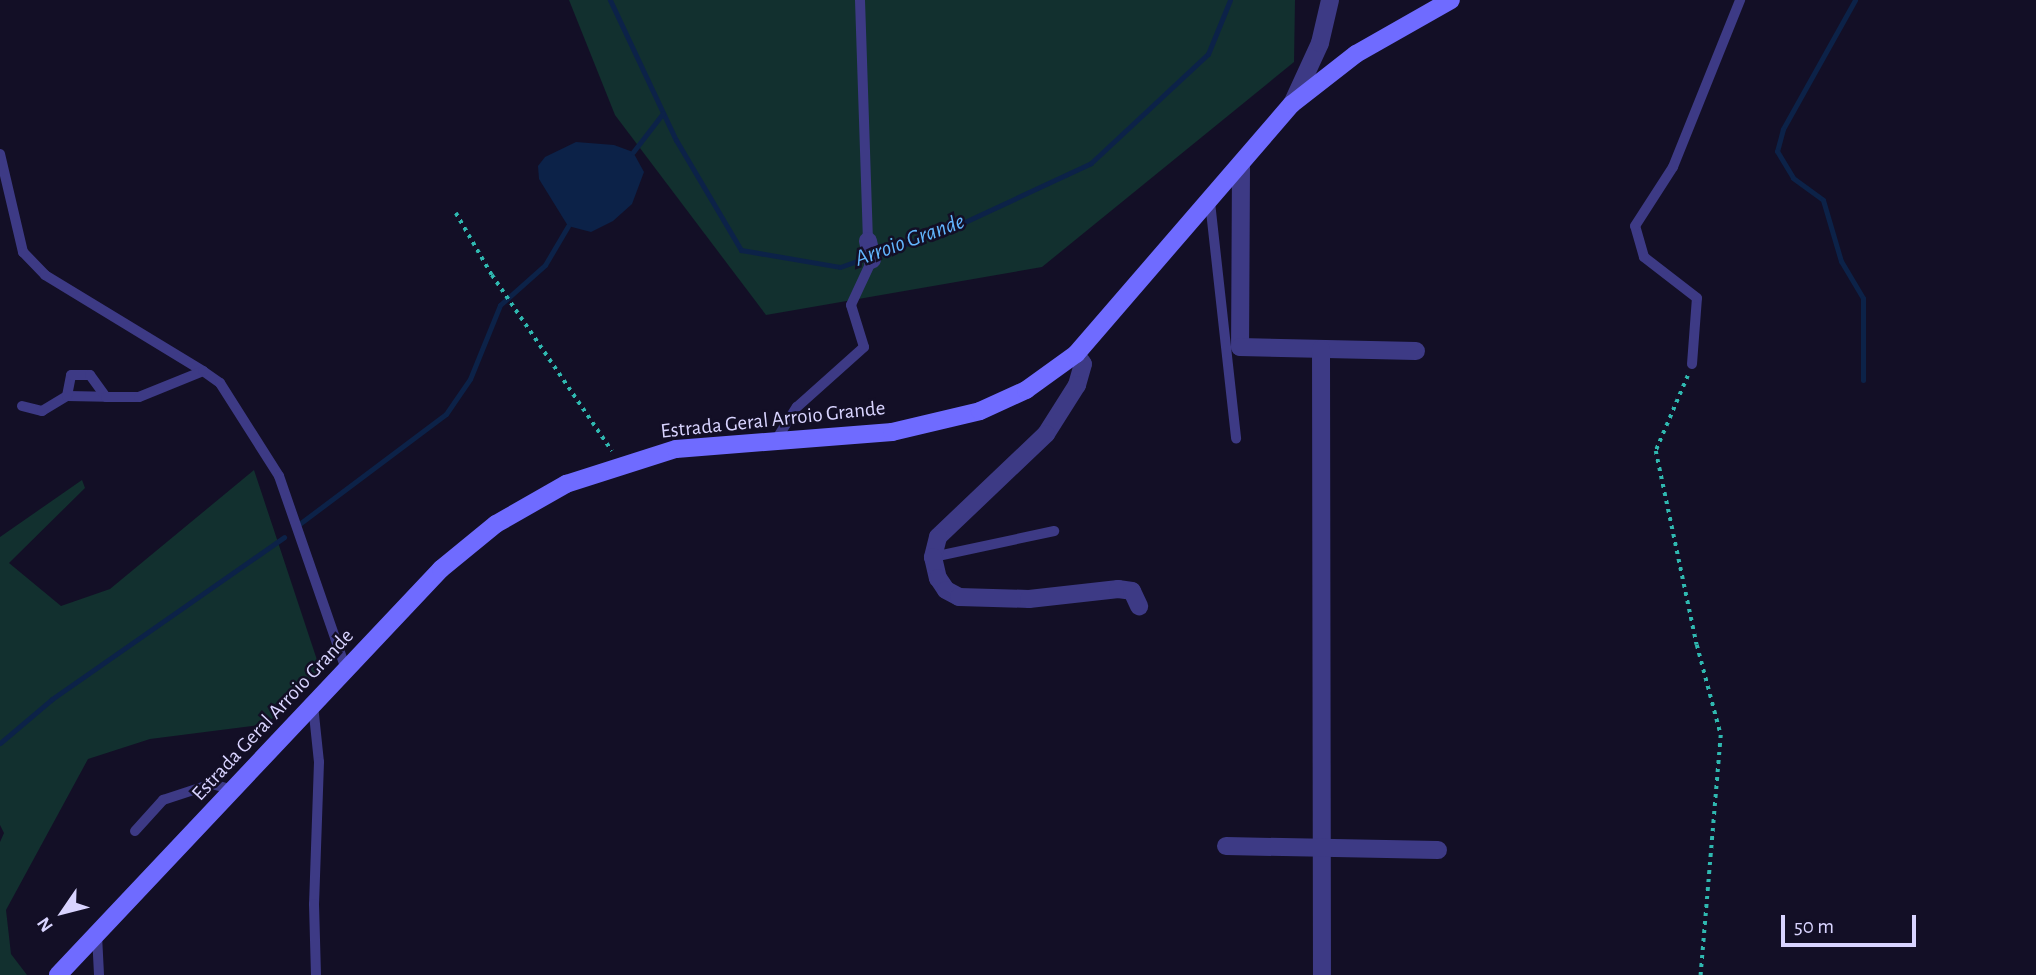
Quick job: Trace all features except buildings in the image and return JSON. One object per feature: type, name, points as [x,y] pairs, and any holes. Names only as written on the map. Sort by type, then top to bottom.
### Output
[{"type":"main road","name":"Estrada Geral Arroio Grande","points":[[58,975],[441,569],[496,524],[566,484],[676,449],[892,432],[980,411],[1026,390],[1076,354],[1292,104],[1356,54],[1451,0]]},
{"type":"street","points":[[1292,104],[1320,43],[1330,0]]},
{"type":"street","points":[[1241,166],[1240,347],[1416,351]]},
{"type":"street","points":[[868,242],[872,260]]},
{"type":"street","points":[[1321,349],[1322,975]]},
{"type":"street","points":[[1076,354],[1083,364],[1068,404],[1046,434],[938,537],[933,557],[938,578],[946,590],[959,597],[1029,599],[1118,589],[1132,591],[1139,606]]},
{"type":"street","points":[[1226,846],[1438,850]]},
{"type":"lane","points":[[860,0],[868,242]]},
{"type":"lane","points":[[1692,364],[1697,298],[1644,257],[1635,226],[1673,167],[1740,0]]},
{"type":"lane","points":[[0,154],[23,251],[46,275],[220,383],[279,477],[346,670]]},
{"type":"lane","points":[[1210,202],[1236,439]]},
{"type":"lane","points":[[776,440],[797,407],[863,347],[851,305],[872,260]]},
{"type":"lane","points":[[22,407],[42,411],[67,396],[139,397],[203,372]]},
{"type":"lane","points":[[67,396],[71,375],[90,375],[106,397]]},
{"type":"lane","points":[[933,557],[1054,531]]},
{"type":"lane","points":[[313,705],[319,762],[314,904],[316,975]]},
{"type":"lane","points":[[135,831],[163,800],[212,785],[233,790]]},
{"type":"lane","points":[[97,934],[99,975]]},
{"type":"path","points":[[456,213],[492,275],[622,464]]},
{"type":"path","points":[[1692,364],[1656,451],[1697,645],[1721,735],[1701,975]]},
{"type":"green space","points":[[569,0],[1295,0],[1294,62],[1042,267],[766,315],[615,115]]},
{"type":"green space","points":[[254,470],[320,669],[267,724],[150,739],[88,759],[6,910],[11,954],[27,975],[0,975],[0,842],[4,833],[0,825],[0,537],[82,480],[85,488],[9,563],[61,606],[110,589]]},
{"type":"water","points":[[576,142],[614,145],[633,152],[644,172],[632,204],[613,221],[591,232],[568,226],[539,179],[538,166],[545,157]]},
{"type":"waterway","name":"Arroio Grande","points":[[610,0],[676,140],[741,250],[840,267],[954,227],[1091,163],[1208,54],[1230,0]]},
{"type":"waterway","points":[[1855,0],[1783,129],[1777,151],[1793,178],[1823,200],[1841,261],[1863,298],[1863,380]]},
{"type":"waterway","points":[[633,152],[663,113]]},
{"type":"waterway","points":[[298,525],[446,414],[470,379],[500,305],[545,265],[568,226]]},
{"type":"waterway","points":[[0,743],[52,699],[284,537]]}]
